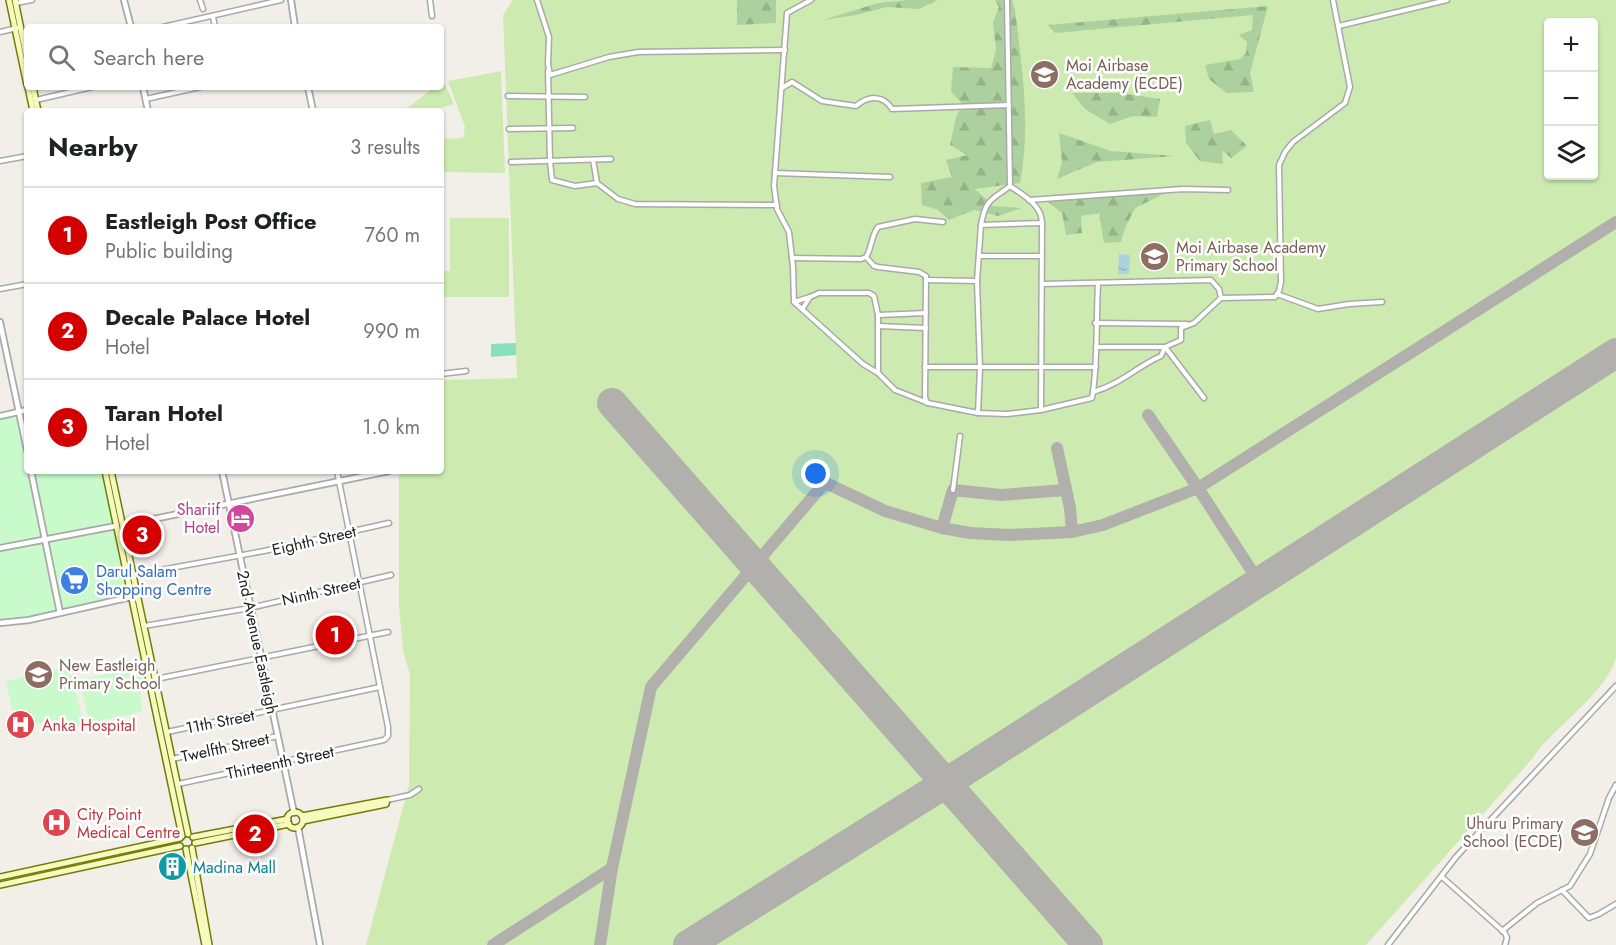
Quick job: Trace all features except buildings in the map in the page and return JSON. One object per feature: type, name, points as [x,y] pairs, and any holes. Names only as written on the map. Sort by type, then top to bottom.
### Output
[{"type":"main road","points":[[9,0],[24,48]]},
{"type":"main road","points":[[16,2],[17,28],[24,69]]},
{"type":"main road","points":[[28,90],[32,108]]},
{"type":"main road","points":[[34,90],[37,108]]},
{"type":"main road","points":[[106,474],[209,945]]},
{"type":"main road","points":[[112,474],[177,784],[205,945]]},
{"type":"main road","points":[[288,822],[290,815],[294,813],[302,819],[386,804],[387,800]]},
{"type":"main road","points":[[288,822],[292,827],[298,827],[302,819]]},
{"type":"main road","points":[[0,877],[288,822]]},
{"type":"main road","points":[[0,885],[38,878],[187,841]]},
{"type":"main road","points":[[36,869],[38,878]]},
{"type":"street","points":[[16,2],[32,0]]},
{"type":"street","points":[[124,0],[130,24]]},
{"type":"street","points":[[200,0],[203,9]]},
{"type":"street","points":[[178,24],[281,0]]},
{"type":"street","points":[[291,0],[295,24]]},
{"type":"street","points":[[430,0],[432,16]]},
{"type":"street","points":[[537,0],[549,37],[547,98],[551,177],[554,181],[574,186],[597,183]]},
{"type":"street","points":[[794,302],[789,232],[777,205],[774,186],[787,14],[811,0]]},
{"type":"street","points":[[1007,0],[1010,186]]},
{"type":"street","points":[[1096,347],[1165,347],[1181,340],[1181,328],[1194,322],[1221,298],[1275,297],[1281,282],[1279,165],[1293,141],[1345,103],[1350,87],[1333,0]]},
{"type":"street","points":[[1339,26],[1447,0]]},
{"type":"street","points":[[213,17],[214,24]]},
{"type":"street","points":[[0,32],[17,28]]},
{"type":"street","points":[[548,64],[550,75],[609,57],[638,52],[785,50]]},
{"type":"street","points":[[782,89],[792,82],[822,101],[856,106],[864,100],[883,99],[892,109],[1009,105]]},
{"type":"street","points":[[36,100],[79,90]]},
{"type":"street","points":[[144,90],[148,108]]},
{"type":"street","points":[[146,99],[186,90]]},
{"type":"street","points":[[309,90],[312,108]]},
{"type":"street","points":[[508,96],[585,97]]},
{"type":"street","points":[[509,129],[573,128]]},
{"type":"street","points":[[0,161],[24,157]]},
{"type":"street","points":[[511,162],[611,159]]},
{"type":"street","points":[[593,160],[597,183],[618,199],[635,204],[777,205]]},
{"type":"street","points":[[775,173],[890,177]]},
{"type":"street","points":[[1010,186],[1034,205],[1041,218],[1041,410]]},
{"type":"street","points":[[978,413],[980,368],[977,280],[981,225],[988,201],[1010,186]]},
{"type":"street","points":[[1029,200],[1183,189],[1228,190]]},
{"type":"street","points":[[866,257],[878,227],[915,219],[943,222]]},
{"type":"street","points":[[981,225],[1041,223]]},
{"type":"street","points":[[979,256],[1042,256]]},
{"type":"street","points":[[792,258],[852,260],[866,257]]},
{"type":"street","points":[[866,257],[874,266],[925,274],[925,397],[928,403]]},
{"type":"street","points":[[926,280],[977,280]]},
{"type":"street","points":[[1042,284],[1211,280],[1219,289],[1221,298]]},
{"type":"street","points":[[794,302],[895,390],[928,403],[978,413],[1007,414],[1041,410],[1092,398],[1096,367],[1095,323],[1098,284]]},
{"type":"street","points":[[0,289],[24,285]]},
{"type":"street","points":[[794,302],[825,292],[869,293],[873,296],[878,315],[878,373]]},
{"type":"street","points":[[1277,294],[1318,309],[1382,302]]},
{"type":"street","points":[[803,308],[810,297]]},
{"type":"street","points":[[878,315],[926,313]]},
{"type":"street","points":[[0,322],[24,436]]},
{"type":"street","points":[[1095,323],[1184,325],[1194,322]]},
{"type":"street","points":[[878,326],[926,328]]},
{"type":"street","points":[[1093,392],[1120,382],[1149,361],[1161,356],[1165,347]]},
{"type":"street","points":[[1165,347],[1204,398]]},
{"type":"street","points":[[925,367],[1096,367]]},
{"type":"street","points":[[444,374],[466,371]]},
{"type":"street","points":[[0,416],[24,411]]},
{"type":"street","points":[[953,490],[960,436]]},
{"type":"street","points":[[32,474],[60,613]]},
{"type":"street","name":"2nd Avenue Eastleigh","points":[[223,474],[294,813]]},
{"type":"street","points":[[339,474],[380,687]]},
{"type":"street","points":[[124,525],[376,474]]},
{"type":"street","name":"Eighth Street","points":[[133,575],[240,556],[389,523]]},
{"type":"street","points":[[0,548],[116,526]]},
{"type":"street","name":"Ninth Street","points":[[144,626],[250,608],[391,575]]},
{"type":"street","points":[[0,623],[20,621],[131,597]]},
{"type":"street","points":[[156,679],[388,632]]},
{"type":"street","points":[[1388,945],[1393,943],[1456,857],[1616,686]]},
{"type":"street","name":"11th Street","points":[[166,732],[380,687]]},
{"type":"street","name":"Thirteenth Street","points":[[177,784],[384,740],[389,730],[380,687]]},
{"type":"street","name":"Twelfth Street","points":[[172,759],[279,736]]},
{"type":"street","points":[[1502,931],[1537,903],[1570,886],[1590,854],[1616,784]]},
{"type":"street","points":[[387,800],[410,795],[419,789]]},
{"type":"street","points":[[298,827],[320,945]]},
{"type":"street","points":[[1442,877],[1491,919],[1507,938],[1505,945]]},
{"type":"street","points":[[1562,890],[1589,918],[1616,904]]},
{"type":"green space","points":[[513,0],[1616,0],[1616,659],[1600,687],[1542,746],[1366,945],[366,945],[409,785],[410,675],[403,650],[399,607],[399,474],[444,474],[444,380],[517,378],[503,15]]},
{"type":"green space","points":[[737,0],[776,0],[776,23],[737,25]]},
{"type":"green space","points":[[938,0],[919,9],[887,7],[823,20],[878,3]]},
{"type":"green space","points":[[995,0],[1012,0],[1015,10],[1024,96],[1023,162],[1020,183],[975,189],[993,206],[1022,208],[998,216],[974,210],[949,220],[938,210],[922,205],[921,183],[952,177],[946,160],[967,155],[950,145],[956,117],[963,104],[951,92],[953,67],[991,68],[996,50],[993,23],[999,7]]},
{"type":"green space","points":[[1268,6],[1250,73],[1254,92],[1226,93],[1209,79],[1205,65],[1240,59],[1246,53],[1247,42],[1239,35],[1252,30],[1253,15],[1055,33],[1048,25]]},
{"type":"green space","points":[[501,71],[505,173],[444,172],[444,139],[463,138],[465,127],[448,81]]},
{"type":"green space","points":[[444,82],[454,104],[441,108],[408,108],[430,90],[444,90]]},
{"type":"green space","points":[[1072,93],[1120,93],[1160,99],[1157,117],[1133,116],[1110,124],[1085,109]]},
{"type":"green space","points":[[1210,120],[1214,134],[1231,130],[1247,146],[1231,158],[1222,150],[1223,164],[1200,161],[1186,143],[1185,126]]},
{"type":"green space","points":[[1059,133],[1111,151],[1175,156],[1097,162],[1057,179],[1062,162]]},
{"type":"green space","points":[[1182,185],[1135,208],[1121,242],[1104,243],[1099,213],[1081,216],[1082,233],[1066,235],[1062,213],[1047,201],[1098,197]]},
{"type":"green space","points":[[450,218],[509,218],[509,297],[444,297],[444,271],[450,271]]},
{"type":"green space","points":[[516,343],[516,355],[491,357],[491,344]]},
{"type":"green space","points":[[24,411],[24,474],[106,474],[131,597],[20,621],[0,623],[0,416]]},
{"type":"green space","points":[[142,665],[145,676],[140,687],[142,712],[89,723],[80,680]]},
{"type":"green space","points":[[69,667],[84,725],[47,733],[45,722],[16,727],[6,681]]},
{"type":"water","points":[[1119,254],[1130,255],[1129,274],[1118,274]]},
{"type":"taxiway","points":[[1259,582],[1198,488],[1616,222]]},
{"type":"taxiway","points":[[600,945],[612,868],[651,687],[822,486],[828,484],[885,511],[942,528],[970,533],[1010,535],[1072,532],[1103,525],[1198,488],[1148,415]]},
{"type":"taxiway","points":[[1057,448],[1070,508],[1072,532]]},
{"type":"taxiway","points":[[942,528],[953,490],[1001,495],[1066,490]]},
{"type":"taxiway","points":[[493,945],[612,868]]},
{"type":"runway","points":[[688,945],[946,783],[1616,353]]},
{"type":"runway","points":[[612,403],[1088,945]]},
{"type":"place","name":"Moi Airbase Academy (ECDE)","points":[[1045,74]]},
{"type":"place","name":"Moi Airbase Academy Primary School","points":[[1155,256]]},
{"type":"place","name":"Shariif Hotel","points":[[241,518]]},
{"type":"place","name":"Taran Hotel","points":[[142,535]]},
{"type":"place","name":"Darul Salam Shopping Centre","points":[[75,580]]},
{"type":"place","name":"Eastleigh Post Office","points":[[335,635]]},
{"type":"place","name":"New Eastleigh Primary School","points":[[38,674]]},
{"type":"place","name":"Anka Hospital","points":[[21,725]]},
{"type":"place","name":"City Point Medical Centre","points":[[56,823]]},
{"type":"place","name":"Uhuru Primary School (ECDE)","points":[[1584,832]]},
{"type":"place","name":"Decale Palace Hotel","points":[[255,834]]},
{"type":"place","name":"Madina Mall","points":[[172,867]]}]
